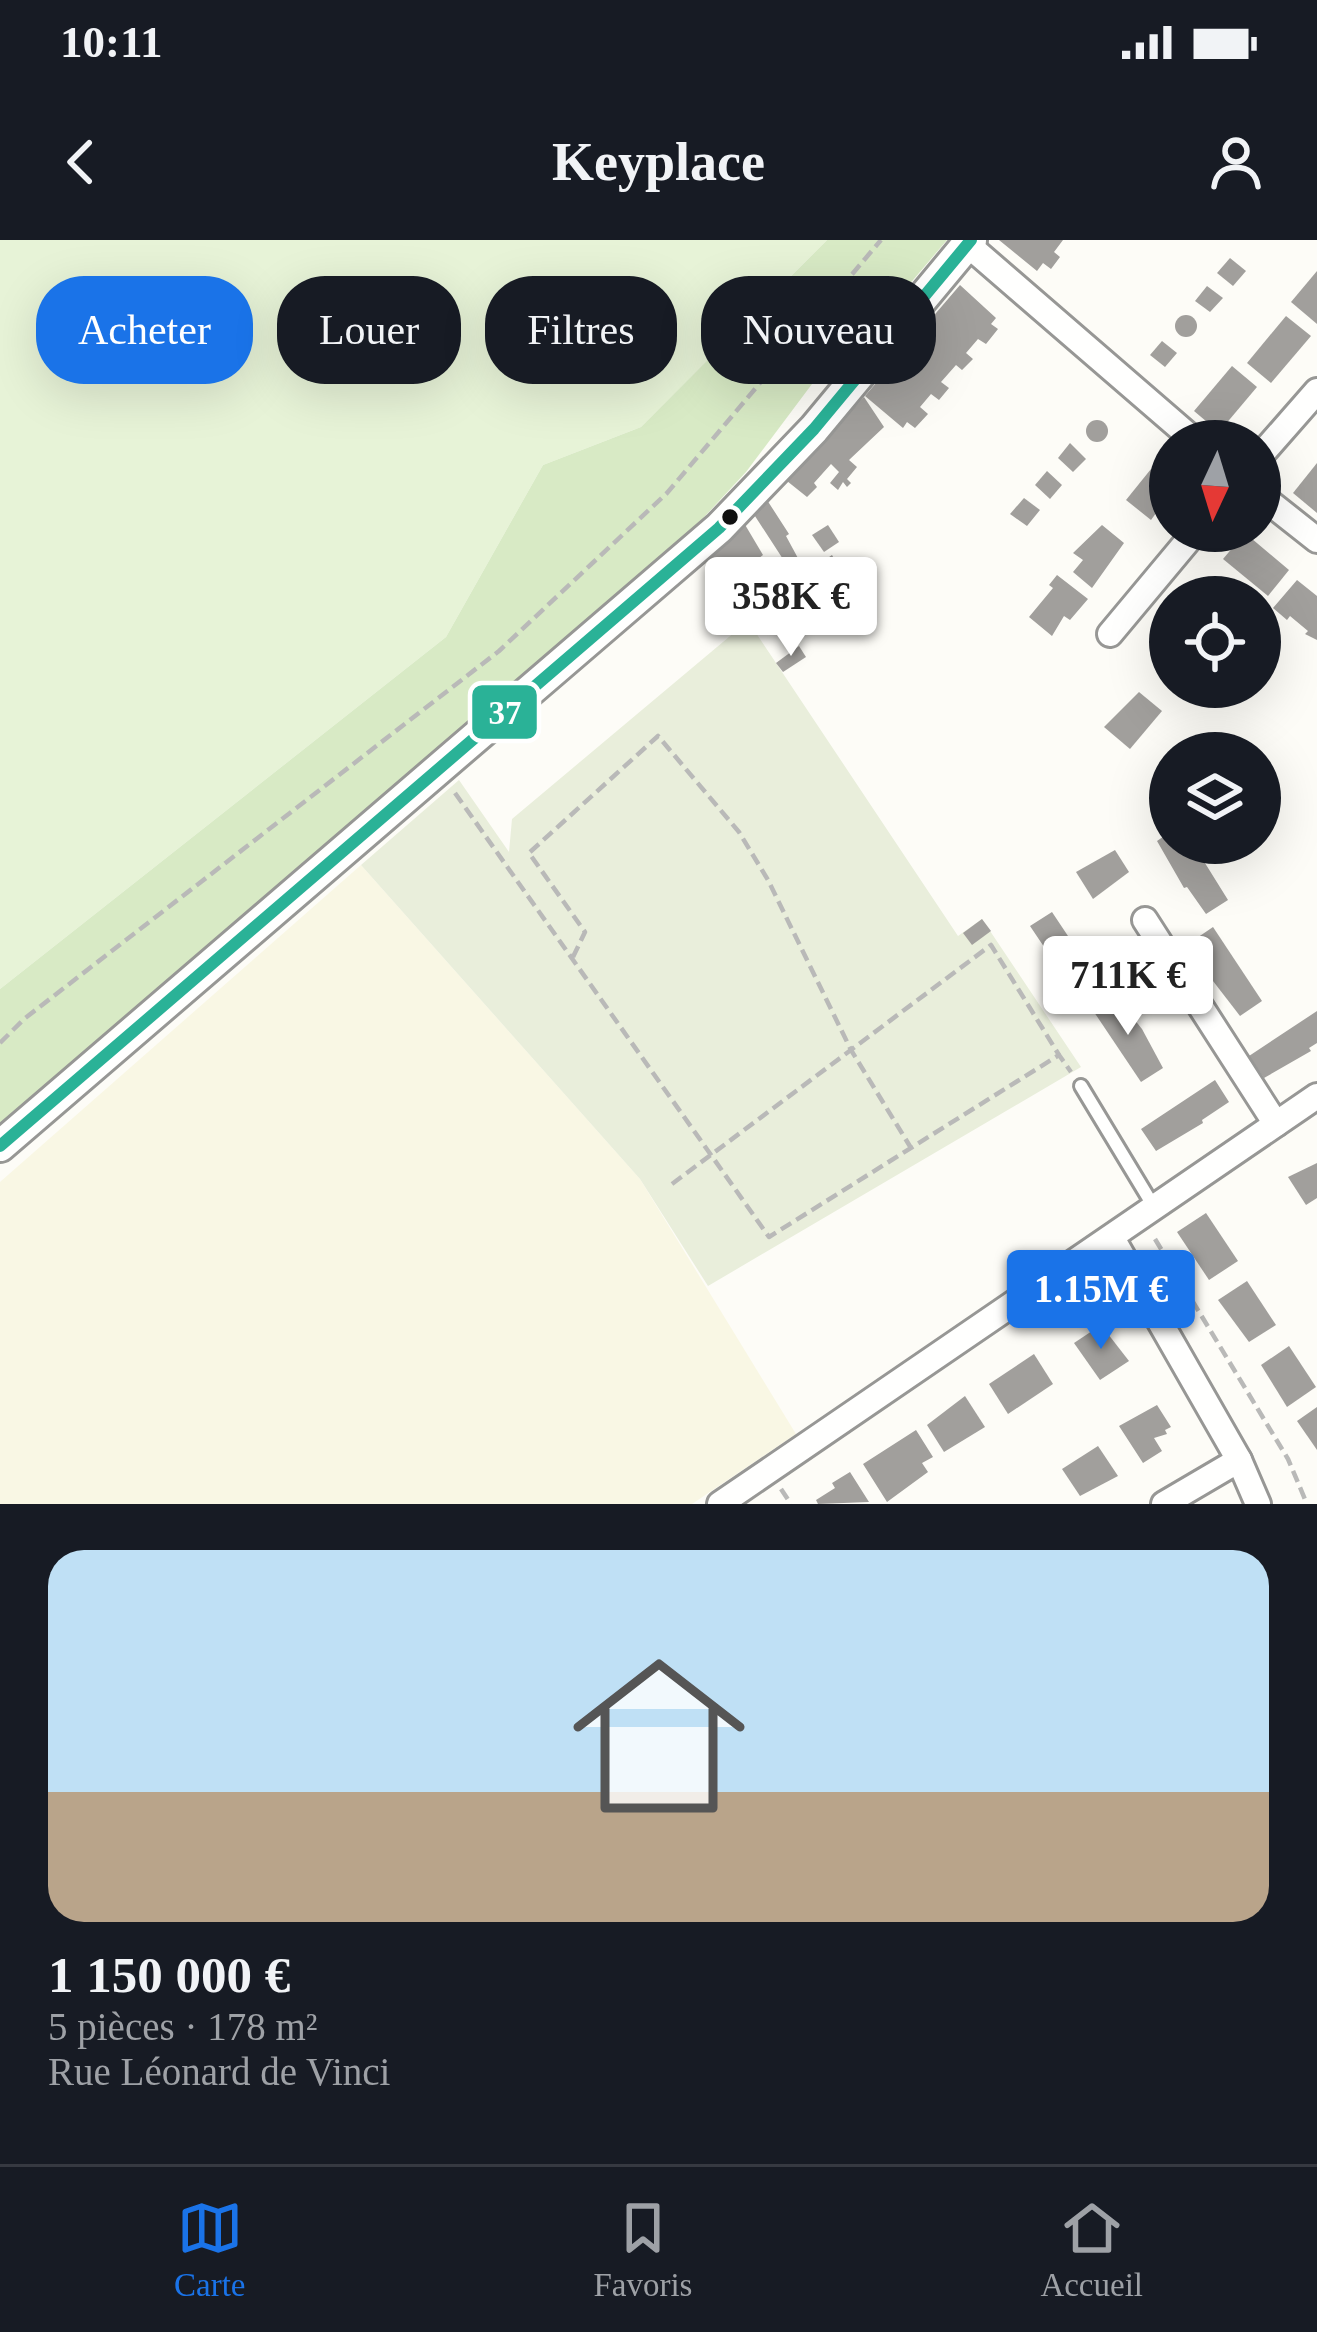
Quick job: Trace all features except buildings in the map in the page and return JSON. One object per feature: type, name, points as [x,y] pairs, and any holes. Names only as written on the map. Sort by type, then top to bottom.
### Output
[{"type":"street","points":[[0,1146],[719,528],[814,429],[969,242],[1171,420]]},
{"type":"street","points":[[1281,432],[1317,391]]},
{"type":"street","points":[[1281,512],[1317,540]]},
{"type":"street","points":[[1110,634],[1178,552]]},
{"type":"street","points":[[1145,920],[1276,1124]]},
{"type":"street","points":[[720,1504],[1317,1096]]},
{"type":"street","points":[[1112,1238],[1239,1460],[1258,1504]]},
{"type":"street","points":[[1164,1504],[1239,1460]]},
{"type":"lane","points":[[1081,1086],[1148,1212]]},
{"type":"path","points":[[0,1043],[24,1019],[500,651],[667,493],[881,240]]},
{"type":"path","points":[[573,957],[584,932],[529,853],[658,736],[749,848],[851,1050],[911,1148]]},
{"type":"path","points":[[436,770],[769,1237],[1059,1055]]},
{"type":"path","points":[[672,1184],[991,945],[1081,1086]]},
{"type":"path","points":[[1148,1212],[1267,1421],[1307,1504]]},
{"type":"shaded area","points":[[361,865],[640,1179],[796,1434],[692,1504],[0,1504],[0,1182]]},
{"type":"green space","points":[[0,240],[827,240],[791,276],[701,276],[701,367],[641,427],[543,465],[446,637],[0,989]]},
{"type":"green space","points":[[827,240],[947,240],[916,276],[791,276]]},
{"type":"green space","points":[[701,367],[701,384],[812,384],[746,472],[668,556],[0,1126],[0,989],[446,637],[543,465],[641,427]]},
{"type":"green space","points":[[748,621],[958,936],[982,919],[1081,1067],[708,1286],[640,1179],[361,865],[459,780],[509,852],[512,819]]},
{"type":"transit line","name":"37","points":[[0,1146],[719,528],[814,429],[971,240]]}]
